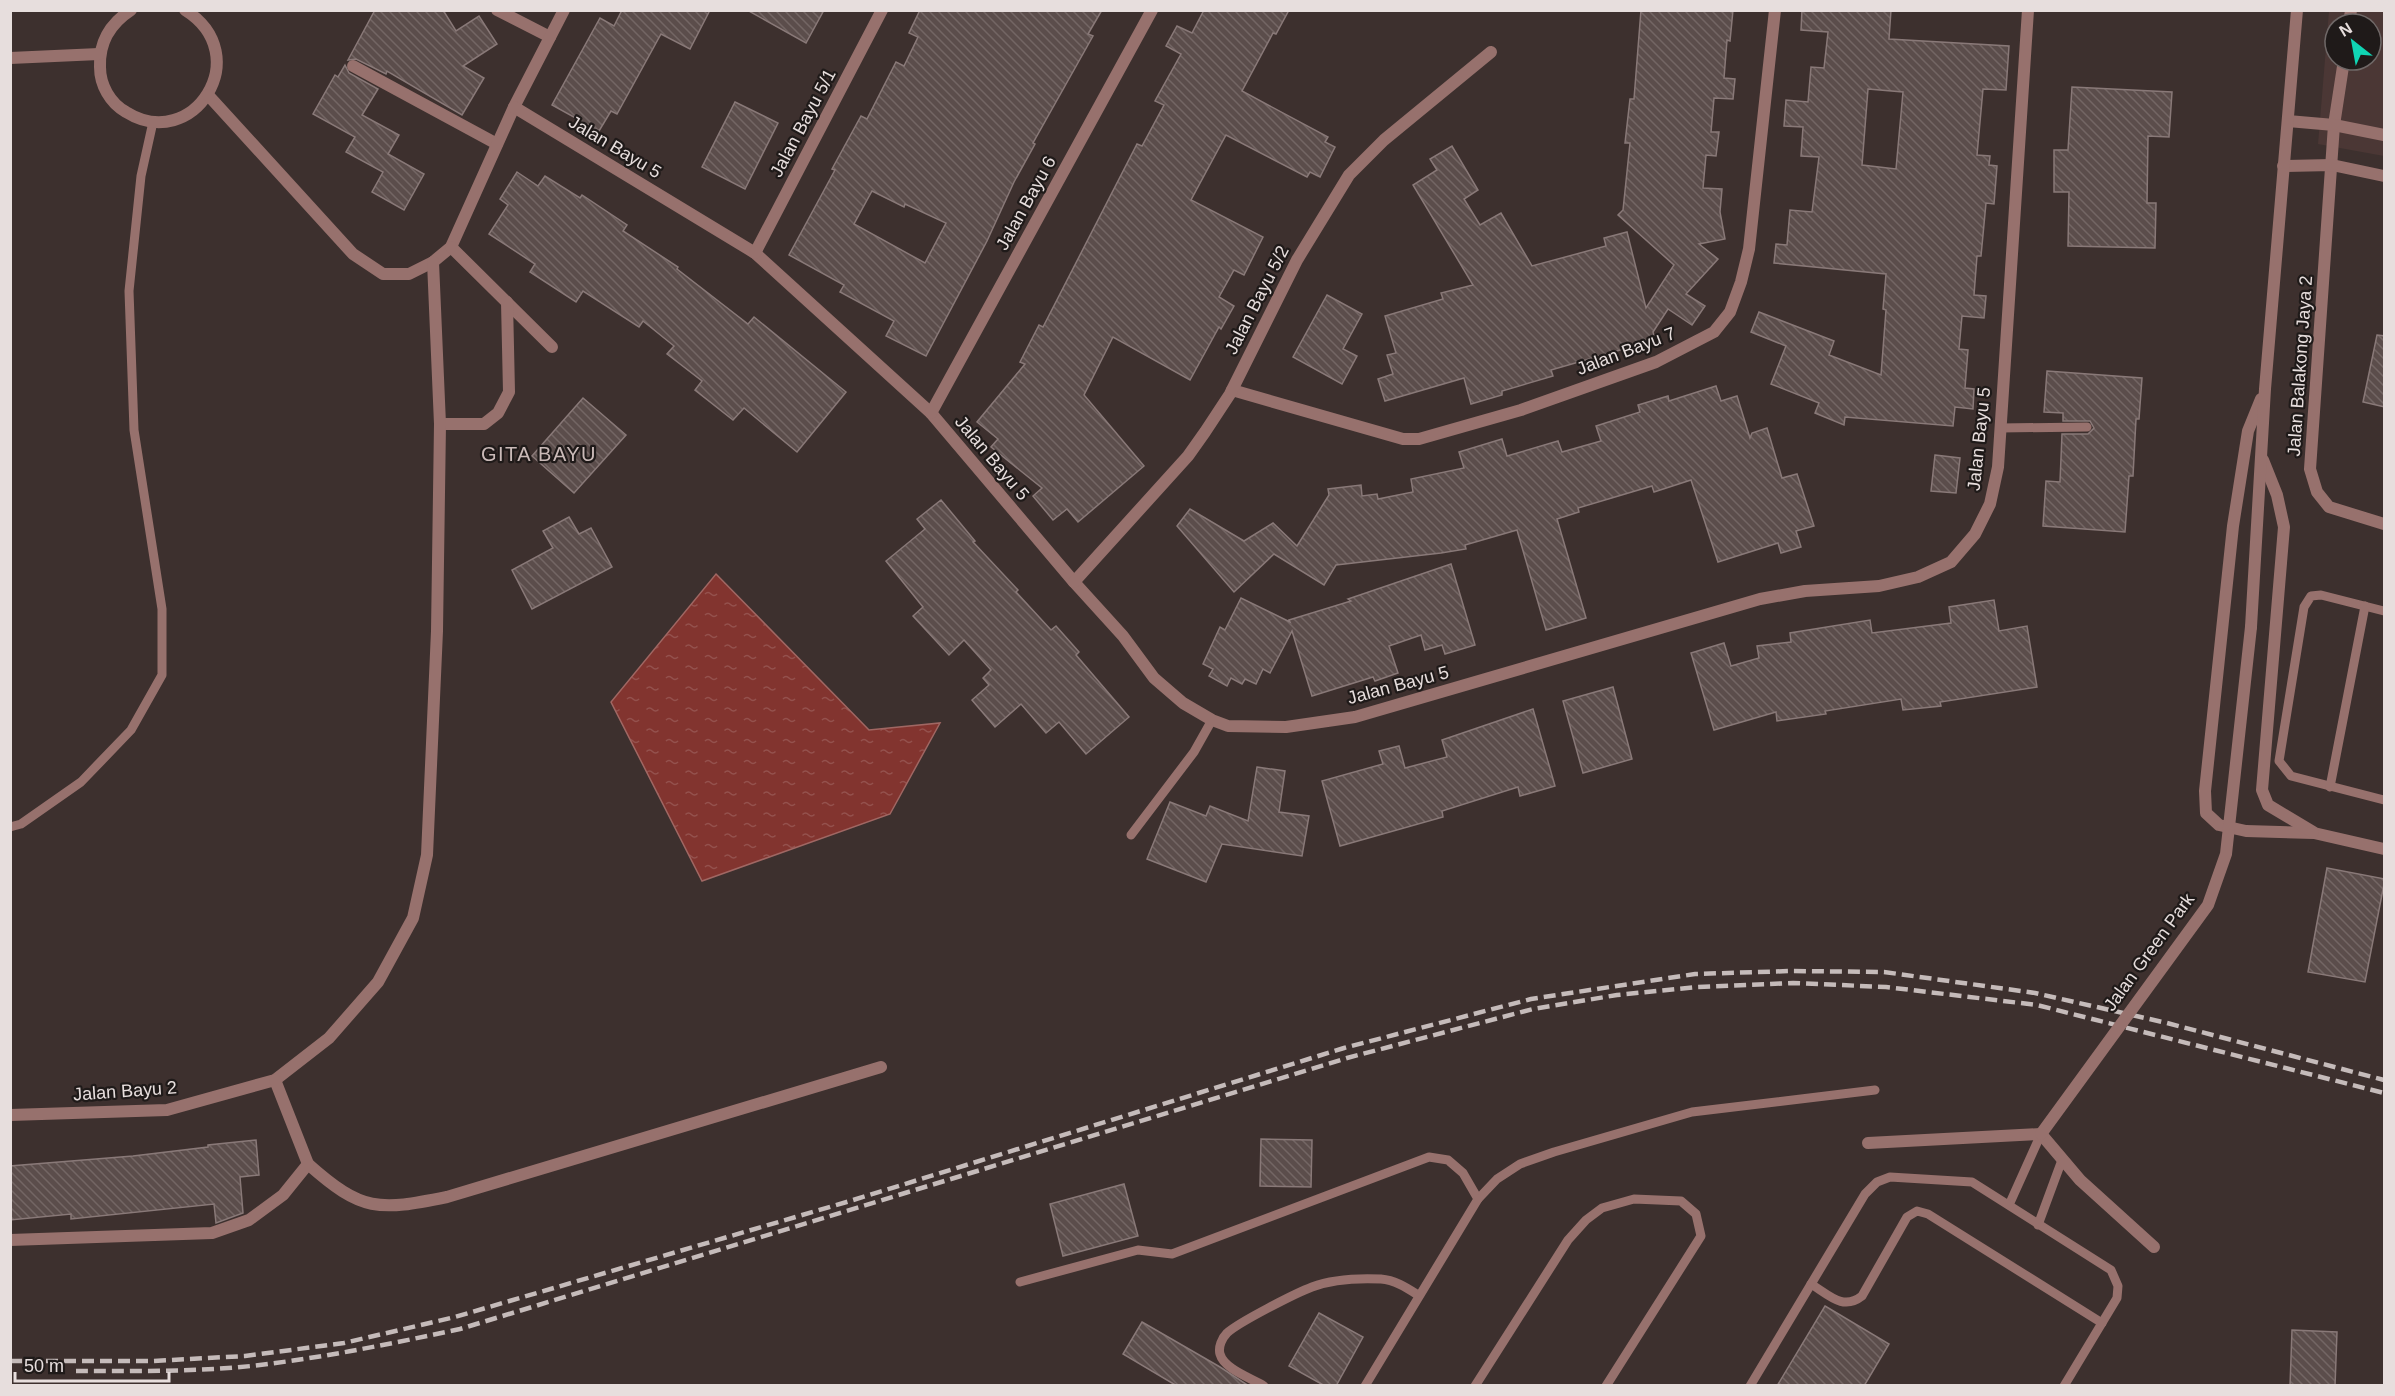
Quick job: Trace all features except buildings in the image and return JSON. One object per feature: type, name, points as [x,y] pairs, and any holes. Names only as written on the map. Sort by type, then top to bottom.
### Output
[{"type":"street","points":[[123,13],[106,34],[99,54],[100,76],[107,93],[119,108],[135,118],[153,122],[169,121],[184,116],[198,107],[208,95],[215,80],[218,63],[215,45],[207,30],[196,17],[185,10]]},
{"type":"street","points":[[497,10],[550,38]]},
{"type":"street","points":[[208,95],[353,254],[383,274],[409,274],[433,262],[451,247],[514,107],[564,10]]},
{"type":"street","name":"Jalan Bayu 5/1","points":[[755,253],[882,10]]},
{"type":"street","name":"Jalan Bayu 6","points":[[931,413],[1152,10]]},
{"type":"street","name":"Jalan Bayu 7","points":[[1232,390],[1403,439],[1419,439],[1521,410],[1656,362],[1714,332],[1730,312],[1741,282],[1749,249],[1775,10]]},
{"type":"street","name":"Jalan Bayu 5","points":[[514,107],[755,253],[931,413],[1074,582],[1123,636],[1154,678],[1184,703],[1212,720],[1228,726],[1286,727],[1355,717],[1760,599],[1805,591],[1879,586],[1917,577],[1951,562],[1975,534],[1990,504],[1998,467],[2028,10]]},
{"type":"street","name":"Jalan Green Park","points":[[2041,1134],[2208,904],[2226,854],[2251,627],[2265,389],[2297,10]]},
{"type":"street","name":"Jalan Bayu 5/2","points":[[1074,582],[1188,456],[1232,390],[1297,260],[1349,176],[1384,140],[1491,52]]},
{"type":"street","points":[[10,58],[99,54]]},
{"type":"street","points":[[352,66],[497,144]]},
{"type":"street","points":[[2334,125],[2342,72]]},
{"type":"street","points":[[2288,122],[2334,125],[2385,135]]},
{"type":"street","name":"Jalan Balakong Jaya 2","points":[[2334,125],[2310,469],[2317,492],[2330,507],[2384,524]]},
{"type":"street","points":[[2283,166],[2332,165],[2385,176]]},
{"type":"street","points":[[451,247],[552,347]]},
{"type":"street","points":[[433,262],[440,424],[437,631],[427,855],[413,918],[378,982],[329,1038],[275,1080],[308,1164],[334,1188],[366,1204],[401,1207],[447,1197],[880,1068]]},
{"type":"street","points":[[440,424],[484,424],[498,413],[509,392],[507,303]]},
{"type":"street","points":[[2265,389],[2248,431],[2233,526],[2205,791],[2206,813],[2218,825],[2246,831],[2314,833],[2385,849]]},
{"type":"street","points":[[2261,457],[2277,495],[2284,527],[2262,790],[2268,805],[2314,833]]},
{"type":"street","name":"Jalan Bayu 2","points":[[10,1115],[167,1110],[275,1080]]},
{"type":"street","points":[[1868,1143],[2041,1134],[2080,1180],[2154,1247]]},
{"type":"street","points":[[10,1240],[212,1233],[249,1220],[283,1195],[308,1164]]},
{"type":"lane","points":[[10,827],[21,824],[81,782],[131,730],[162,675],[162,609],[134,430],[129,291],[141,176],[153,122]]},
{"type":"lane","points":[[2000,428],[2087,427]]},
{"type":"lane","points":[[2385,611],[2320,595],[2311,596],[2304,607],[2279,761],[2291,776],[2385,800]]},
{"type":"lane","points":[[2330,787],[2366,606]]},
{"type":"lane","points":[[1131,835],[1194,752],[1212,720]]},
{"type":"lane","points":[[2267,723],[2284,727]]},
{"type":"lane","points":[[1365,1386],[1478,1199],[1497,1179],[1520,1164],[1692,1112],[1875,1090]]},
{"type":"lane","points":[[2009,1205],[2041,1134]]},
{"type":"lane","points":[[1020,1282],[1138,1250],[1172,1254],[1429,1157],[1448,1160],[1463,1173],[1478,1199]]},
{"type":"lane","points":[[2038,1225],[2062,1160]]},
{"type":"lane","points":[[1750,1386],[1865,1194],[1877,1182],[1890,1177],[1972,1182],[2110,1270],[2118,1286],[2117,1298],[2064,1386]]},
{"type":"lane","points":[[1475,1386],[1568,1240],[1586,1220],[1602,1208],[1634,1198],[1681,1201],[1696,1214],[1701,1236],[1606,1386]]},
{"type":"lane","points":[[1811,1284],[1844,1304],[1853,1304],[1862,1296],[1907,1217],[1917,1211],[1928,1214],[2102,1323]]},
{"type":"lane","points":[[1264,1386],[1226,1364],[1220,1354],[1220,1344],[1226,1334],[1242,1323],[1311,1287],[1333,1282],[1383,1279],[1398,1283],[1418,1295]]},
{"type":"shaded area","points":[[2329,11],[2384,11],[2384,156],[2318,144],[2324,72],[2383,72],[2383,12]]},
{"type":"water","points":[[716,574],[869,730],[940,723],[890,814],[702,881],[611,702]]},
{"type":"railway","points":[[10,1361],[153,1361],[245,1356],[344,1343],[455,1317],[850,1201],[1344,1048],[1531,999],[1695,974],[1791,971],[1884,972],[2035,993],[2167,1023],[2384,1080]]},
{"type":"railway","points":[[76,1371],[186,1370],[251,1366],[330,1355],[460,1329],[1347,1058],[1533,1009],[1617,995],[1697,987],[1793,983],[1886,987],[2037,1005],[2384,1093]]},
{"type":"district","name":"GITA BAYU","points":[[539,454]]}]
